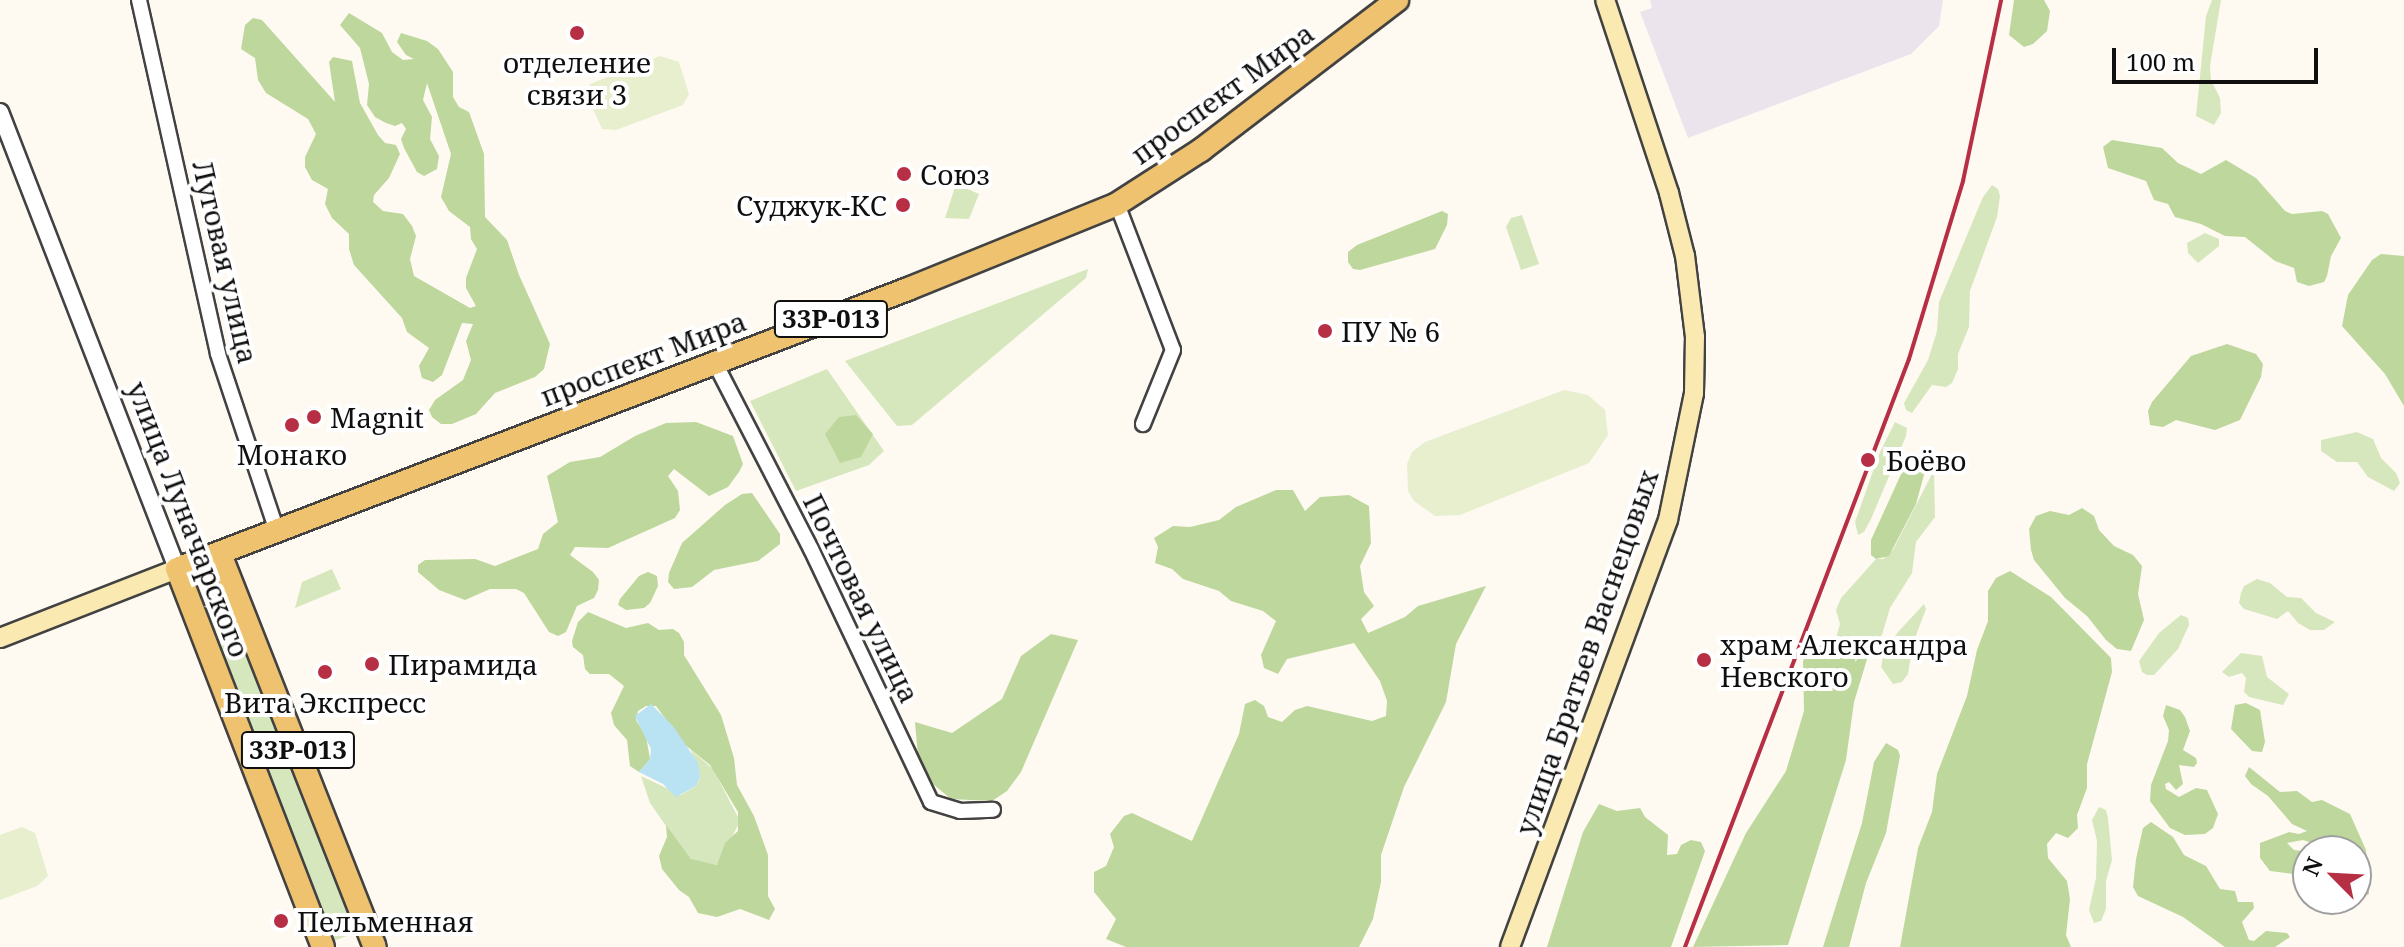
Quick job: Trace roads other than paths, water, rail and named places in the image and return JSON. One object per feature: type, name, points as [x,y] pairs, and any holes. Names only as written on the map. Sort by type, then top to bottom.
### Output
[{"type":"main road","name":"проспект Мира","points":[[0,638],[976,263],[1117,204],[1201,150],[1397,0]]},
{"type":"main road","name":"улица Братьев Васнецовых","points":[[1510,947],[1668,520],[1694,393],[1695,337],[1685,256],[1669,193],[1605,0]]},
{"type":"main road","name":"улица Луначарского","points":[[220,554],[375,947]]},
{"type":"main road","name":"улица Луначарского","points":[[177,569],[323,947]]},
{"type":"street","name":"Луговая улица","points":[[139,0],[218,354],[277,531]]},
{"type":"street","name":"улица Луначарского","points":[[0,112],[177,569]]},
{"type":"street","points":[[1117,204],[1173,350],[1143,424]]},
{"type":"street","name":"Почтовая улица","points":[[715,363],[811,549],[931,802],[960,811],[993,810]]},
{"type":"water","points":[[651,704],[673,726],[698,763],[700,777],[696,786],[676,797],[663,784],[639,772],[650,759],[651,749],[635,716]]},
{"type":"railway","points":[[1685,947],[1909,359],[1963,181],[2001,0]]},
{"type":"place","name":"отделение связи 3","points":[[577,33]]},
{"type":"place","name":"Союз","points":[[904,174]]},
{"type":"place","name":"Суджук-КС","points":[[903,205]]},
{"type":"place","name":"ПУ № 6","points":[[1325,331]]},
{"type":"place","name":"Magnit","points":[[314,417]]},
{"type":"place","name":"Монако","points":[[292,425]]},
{"type":"place","name":"Боёво","points":[[1868,460]]},
{"type":"place","name":"храм Александра Невского","points":[[1704,660]]},
{"type":"place","name":"Пирамида","points":[[372,664]]},
{"type":"place","name":"Вита Экспресс","points":[[325,672]]},
{"type":"place","name":"Пельменная","points":[[281,921]]}]
